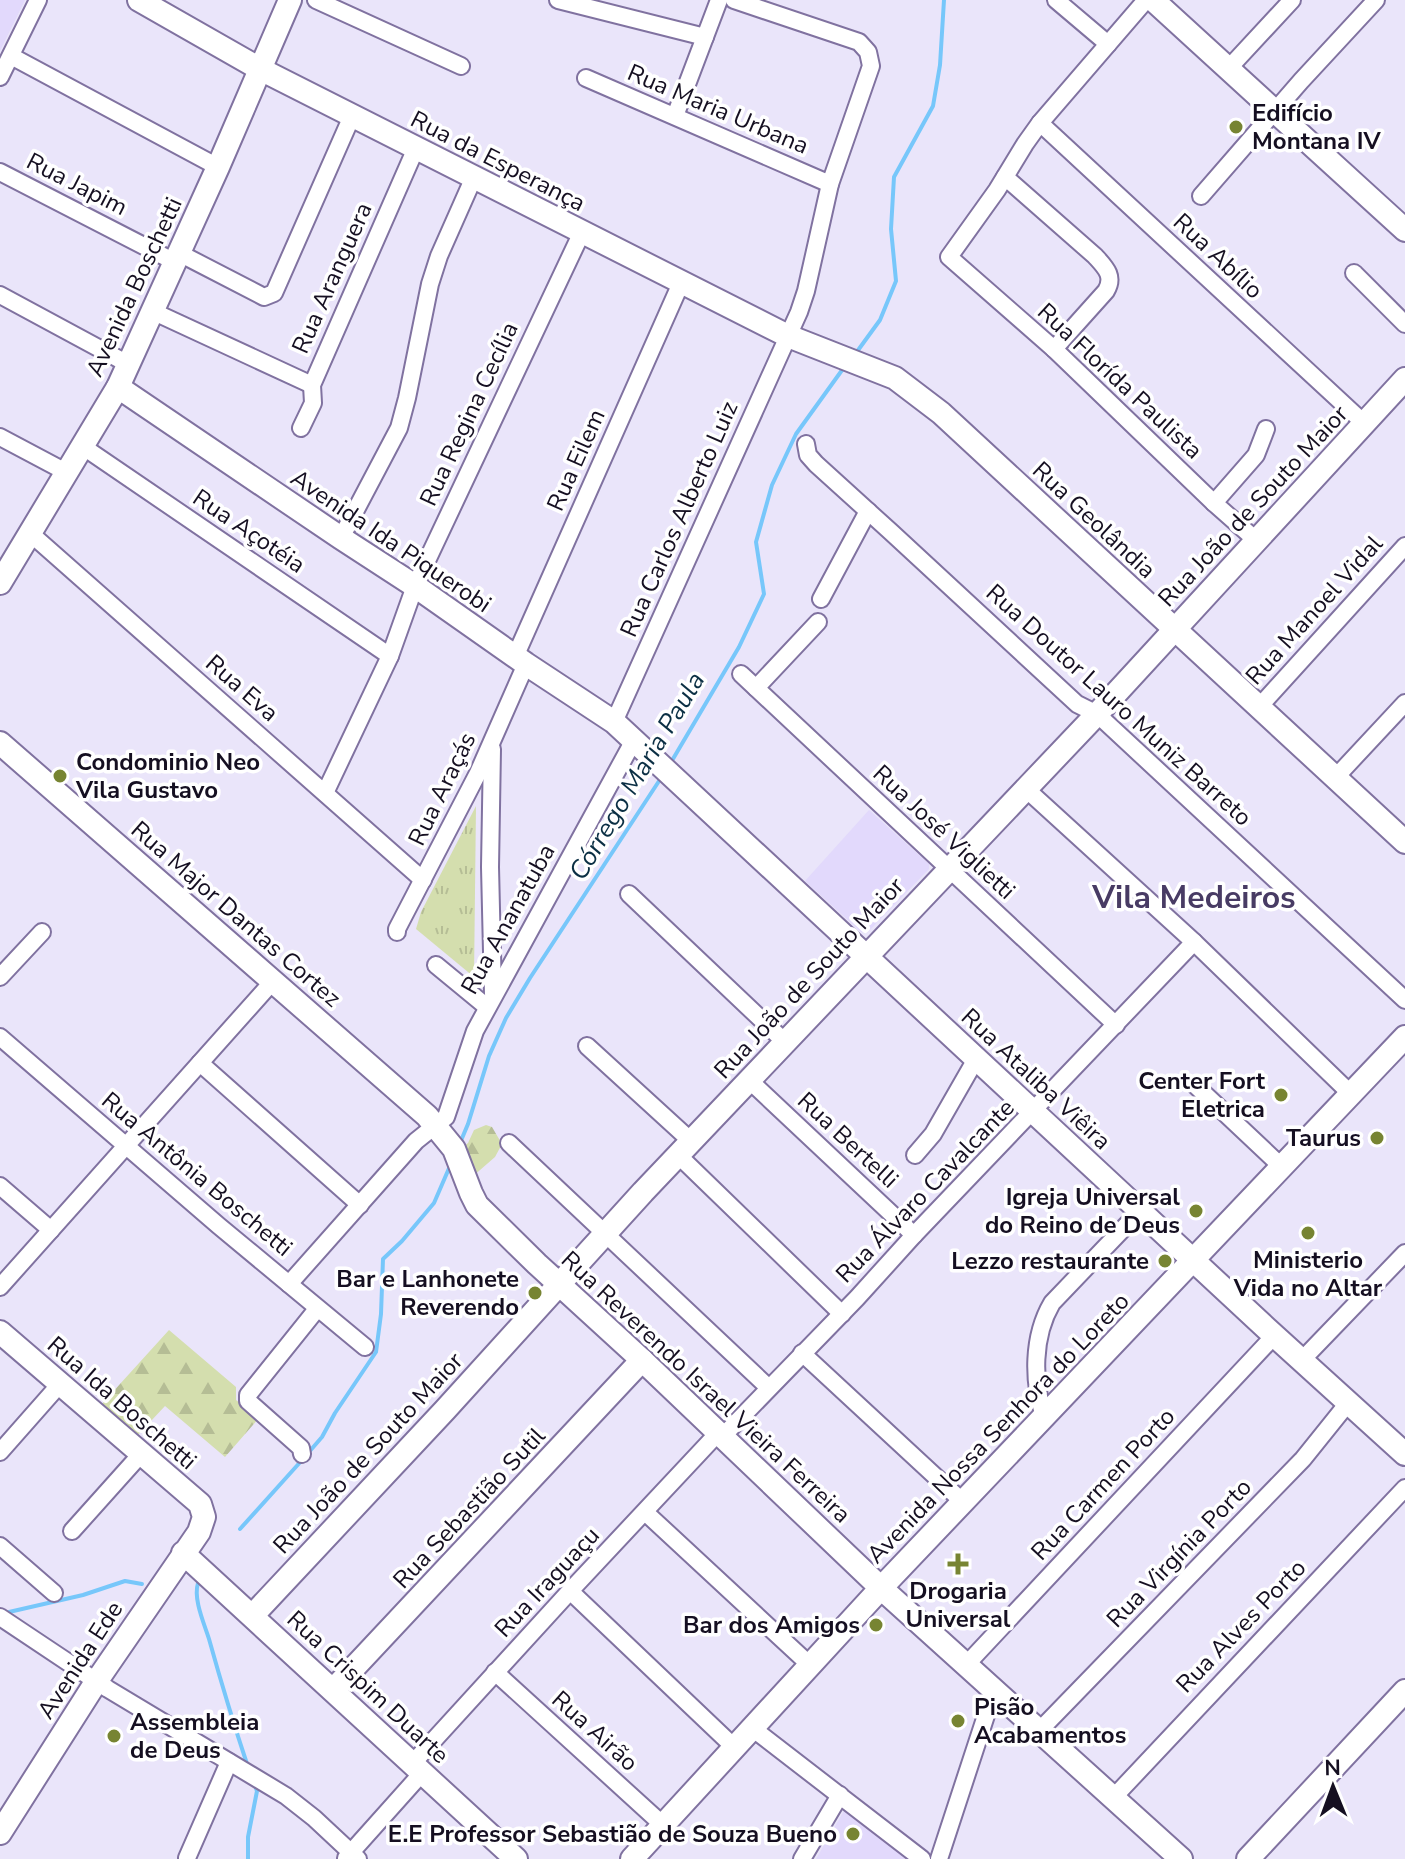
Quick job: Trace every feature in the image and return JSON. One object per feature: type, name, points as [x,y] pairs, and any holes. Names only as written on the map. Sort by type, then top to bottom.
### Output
[{"type":"street","points":[[0,77],[38,0]]},
{"type":"street","name":"Rua da Esperança","points":[[139,0],[260,69],[681,283],[788,336],[849,360]]},
{"type":"street","name":"Avenida Boschetti","points":[[3,571],[30,533],[118,387],[290,0]]},
{"type":"street","points":[[316,0],[461,66]]},
{"type":"street","points":[[558,0],[705,37]]},
{"type":"street","points":[[675,116],[719,0]]},
{"type":"street","name":"Rua Carlos Alberto Luiz","points":[[614,722],[806,291],[830,184],[871,66],[868,52],[859,42],[734,0]]},
{"type":"street","points":[[1056,0],[1108,44]]},
{"type":"street","points":[[1054,349],[1106,291],[1110,276],[1095,256],[1005,177],[1040,123],[1146,0]]},
{"type":"street","points":[[1153,0],[1405,230]]},
{"type":"street","points":[[1228,69],[1292,0]]},
{"type":"street","points":[[1201,196],[1376,0]]},
{"type":"street","points":[[11,56],[218,167]]},
{"type":"street","name":"Rua Maria Urbana","points":[[586,78],[830,184]]},
{"type":"street","name":"Rua Japim","points":[[0,172],[264,297],[274,293],[352,116]]},
{"type":"street","name":"Rua Abílio","points":[[1040,123],[1365,424]]},
{"type":"street","name":"Rua Aranguera","points":[[301,428],[313,403],[312,385],[416,148]]},
{"type":"street","points":[[341,538],[399,428],[430,284],[474,177]]},
{"type":"street","name":"Rua Florída Paulista","points":[[1005,177],[949,257],[1054,349],[1257,541]]},
{"type":"street","name":"Rua Regina Cecília","points":[[325,793],[390,656],[415,586],[582,232]]},
{"type":"street","points":[[1354,273],[1405,324]]},
{"type":"street","name":"Rua Eilem","points":[[521,660],[681,283]]},
{"type":"street","points":[[0,295],[128,364]]},
{"type":"street","points":[[152,311],[312,385]]},
{"type":"street","name":"Rua Geolândia","points":[[849,360],[895,378],[941,413],[1405,842]]},
{"type":"street","name":"Rua João de Souto Maior","points":[[253,1615],[684,1148],[1097,714],[1405,379]]},
{"type":"street","name":"Avenida Ida Piquerobi","points":[[118,387],[614,722],[634,740]]},
{"type":"street","points":[[1214,503],[1256,455],[1266,429]]},
{"type":"street","points":[[0,437],[66,472]]},
{"type":"street","name":"Rua Doutor Lauro Muniz Barreto","points":[[806,444],[808,455],[816,464],[1077,704],[1097,714],[1405,1000]]},
{"type":"street","name":"Rua Açotéia","points":[[82,446],[390,656]]},
{"type":"street","points":[[821,599],[868,511]]},
{"type":"street","name":"Rua Eva","points":[[30,533],[423,880]]},
{"type":"street","name":"Rua Manoel Vidal","points":[[1259,707],[1405,546]]},
{"type":"street","points":[[756,688],[818,622]]},
{"type":"street","name":"Rua Araçás","points":[[397,932],[492,743],[521,660]]},
{"type":"street","name":"Rua José Viglietti","points":[[741,674],[1116,1025]]},
{"type":"street","points":[[1336,777],[1405,703]]},
{"type":"street","name":"Rua Ataliba Viêira","points":[[634,740],[1033,1113],[1405,1454]]},
{"type":"street","name":"Rua Ananatuba","points":[[289,1284],[416,1141],[446,1117],[475,1031],[634,740]]},
{"type":"street","name":"Rua Major Dantas Cortez","points":[[0,743],[274,980],[436,1126]]},
{"type":"street","points":[[490,1002],[492,743]]},
{"type":"street","points":[[1025,788],[1194,942],[1351,1094]]},
{"type":"street","points":[[629,894],[785,1042]]},
{"type":"street","points":[[0,977],[42,932]]},
{"type":"street","name":"Rua Álvaro Cavalcante","points":[[720,1435],[842,1314],[1194,942]]},
{"type":"street","points":[[436,965],[490,1002]]},
{"type":"street","points":[[0,1287],[274,980]]},
{"type":"street","name":"Rua Antônia Boschetti","points":[[0,1037],[365,1347]]},
{"type":"street","name":"Avenida Nossa Senhora do Loreto","points":[[632,1859],[881,1588],[1405,1037]]},
{"type":"street","points":[[587,1046],[842,1314]]},
{"type":"street","points":[[915,1155],[933,1134],[976,1059]]},
{"type":"street","points":[[200,1063],[360,1205]]},
{"type":"street","name":"Rua Bertelli","points":[[749,1080],[914,1235]]},
{"type":"street","points":[[1195,1085],[1282,1167]]},
{"type":"street","name":"Rua Reverendo Israel Vieira Ferreira","points":[[436,1126],[454,1149],[477,1205],[881,1588],[1181,1859]]},
{"type":"street","points":[[509,1143],[769,1388]]},
{"type":"street","points":[[0,1186],[51,1230]]},
{"type":"street","points":[[1044,1417],[1036,1367],[1040,1332],[1046,1313],[1140,1211]]},
{"type":"street","points":[[1301,1361],[1405,1253]]},
{"type":"street","points":[[302,1454],[301,1448],[248,1401],[250,1392],[317,1309]]},
{"type":"street","name":"Rua Ida Boschetti","points":[[0,1332],[200,1504],[204,1517]]},
{"type":"street","name":"Rua Carmen Porto","points":[[966,1665],[1274,1336]]},
{"type":"street","points":[[802,1353],[963,1502]]},
{"type":"street","name":"Rua Sebastião Sutil","points":[[333,1690],[642,1360]]},
{"type":"street","points":[[0,1452],[60,1384]]},
{"type":"street","name":"Rua Virgínia Porto","points":[[1039,1731],[1303,1459],[1348,1403]]},
{"type":"street","name":"Rua Iraguaçu","points":[[351,1857],[495,1672],[720,1435]]},
{"type":"street","points":[[72,1531],[141,1454]]},
{"type":"street","name":"Rua Alves Porto","points":[[1113,1798],[1405,1488]]},
{"type":"street","points":[[645,1512],[811,1666]]},
{"type":"street","name":"Avenida Ede","points":[[0,1833],[96,1682],[199,1532],[204,1517]]},
{"type":"street","points":[[0,1546],[54,1593]]},
{"type":"street","name":"Rua Crispim Duarte","points":[[183,1553],[516,1859]]},
{"type":"street","points":[[570,1591],[734,1747]]},
{"type":"street","points":[[0,1617],[96,1682],[296,1803],[351,1857]]},
{"type":"street","name":"Rua Airão","points":[[495,1672],[663,1825]]},
{"type":"street","points":[[939,1859],[994,1691]]},
{"type":"street","points":[[1248,1859],[1405,1691]]},
{"type":"street","points":[[752,1728],[922,1859]]},
{"type":"street","points":[[187,1858],[237,1767]]},
{"type":"street","points":[[802,1859],[840,1795]]},
{"type":"shaded area","points":[[0,0],[25,0],[0,51]]},
{"type":"shaded area","points":[[869,810],[929,864],[929,869],[867,933],[861,932],[805,881]]},
{"type":"shaded area","name":"E.E Professor Sebastião de Souza Bueno","points":[[845,1809],[907,1859],[816,1859]]},
{"type":"green space","points":[[476,806],[474,977],[416,929],[421,912]]},
{"type":"green space","points":[[486,1125],[492,1127],[502,1144],[495,1157],[472,1177],[463,1147],[474,1130]]},
{"type":"green space","points":[[169,1330],[236,1387],[236,1400],[259,1418],[225,1457],[165,1406],[136,1437],[100,1406]]},
{"type":"waterway","name":"Córrego Maria Paula","points":[[856,353],[880,320],[896,281],[891,229],[894,177],[933,106],[940,65],[944,0]]},
{"type":"waterway","name":"Córrego Maria Paula","points":[[670,764],[739,647],[764,594],[756,542],[772,485],[796,434],[845,366]]},
{"type":"waterway","name":"Córrego Maria Paula","points":[[460,1143],[489,1056],[506,1018],[661,778]]},
{"type":"waterway","name":"Córrego Maria Paula","points":[[309,1452],[322,1437],[376,1352],[383,1259],[434,1203],[450,1166]]},
{"type":"waterway","name":"Córrego Maria Paula","points":[[240,1529],[303,1459]]},
{"type":"waterway","points":[[9,1612],[83,1595],[125,1581],[142,1584]]},
{"type":"waterway","name":"Córrego Maria Paula","points":[[198,1583],[200,1611],[248,1767]]},
{"type":"waterway","name":"Córrego Maria Paula","points":[[248,1859],[248,1837],[257,1791],[254,1783]]},
{"type":"place","name":"Edifício Montana IV","points":[[1236,127]]},
{"type":"place","name":"Condominio Neo Vila Gustavo","points":[[60,776]]},
{"type":"place","name":"Center Fort Eletrica","points":[[1281,1095]]},
{"type":"place","name":"Taurus","points":[[1377,1138]]},
{"type":"place","name":"Igreja Universal do Reino de Deus","points":[[1196,1211]]},
{"type":"place","name":"Ministerio Vida no Altar","points":[[1308,1233]]},
{"type":"place","name":"Lezzo restaurante","points":[[1165,1261]]},
{"type":"place","name":"Bar e Lanhonete Reverendo","points":[[535,1293]]},
{"type":"place","name":"Drogaria Universal","points":[[958,1564]]},
{"type":"place","name":"Bar dos Amigos","points":[[876,1625]]},
{"type":"place","name":"Pisão Acabamentos","points":[[958,1721]]},
{"type":"place","name":"Assembleia de Deus","points":[[114,1736]]},
{"type":"place","name":"E.E Professor Sebastião de Souza Bueno","points":[[853,1834]]},
{"type":"district","name":"Vila Medeiros","points":[[1194,897]]}]
